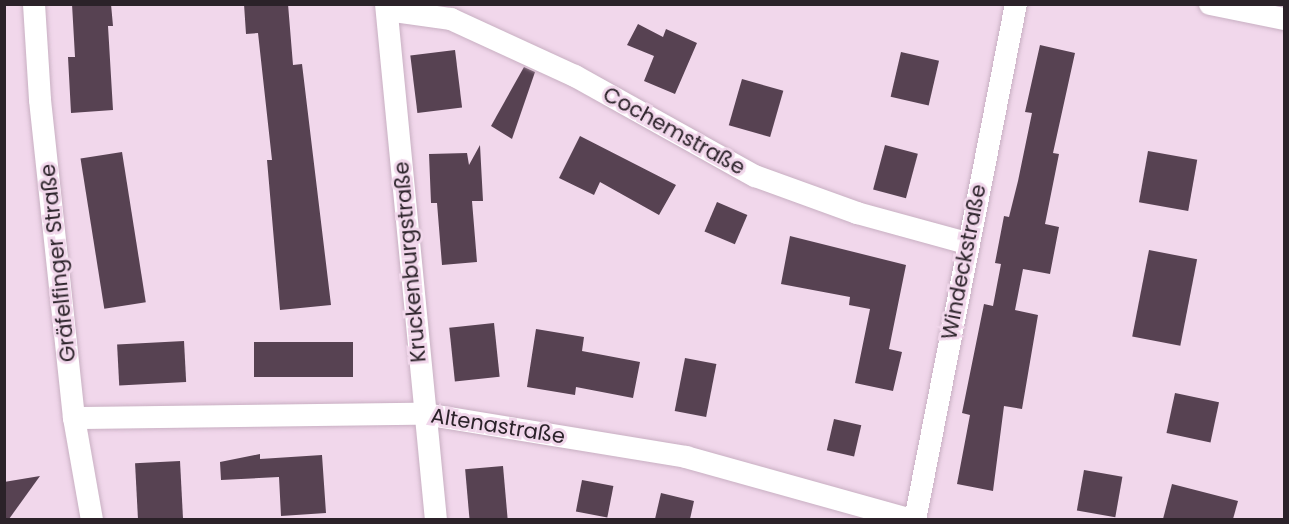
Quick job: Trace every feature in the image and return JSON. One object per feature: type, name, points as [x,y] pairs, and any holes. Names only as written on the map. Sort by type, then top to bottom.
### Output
[{"type":"street","name":"Gräfelfinger Straße","points":[[34,4],[41,107],[74,418],[92,519]]},
{"type":"street","name":"Windeckstraße","points":[[914,519],[1016,4]]},
{"type":"street","points":[[1210,4],[1284,20]]},
{"type":"street","name":"Cochemstraße","points":[[386,8],[451,19],[575,76],[755,176],[857,213],[967,243]]},
{"type":"street","name":"Kruckenburgstraße","points":[[386,8],[436,519]]},
{"type":"street","name":"Altenastraße","points":[[74,418],[424,414],[686,457],[914,519]]},
{"type":"building","points":[[72,4],[111,4],[113,26],[108,26],[113,110],[71,113],[68,57],[75,57]]},
{"type":"building","points":[[244,4],[288,4],[293,65],[302,64],[331,305],[280,310],[267,160],[272,160],[258,33],[246,34]]},
{"type":"building","points":[[638,24],[663,37],[666,29],[697,43],[675,94],[644,81],[654,56],[627,45]]},
{"type":"building","points":[[1040,45],[1075,53],[1053,153],[1059,154],[1045,224],[1059,227],[1050,274],[1023,269],[1015,310],[1038,315],[1022,409],[1004,406],[993,491],[957,484],[970,415],[962,413],[984,304],[993,306],[1001,264],[995,263],[1004,216],[1009,217],[1018,181],[1032,113],[1025,112]]},
{"type":"building","points":[[455,50],[462,108],[417,113],[410,55]]},
{"type":"building","points":[[901,52],[939,61],[929,106],[891,97]]},
{"type":"building","points":[[524,67],[535,72],[512,139],[491,126]]},
{"type":"building","points":[[742,79],[783,91],[770,137],[729,125]]},
{"type":"building","points":[[580,136],[676,185],[659,215],[600,182],[594,195],[559,178]]},
{"type":"building","points":[[480,145],[483,201],[472,201],[477,262],[442,265],[437,203],[431,203],[429,154],[467,153],[469,165]]},
{"type":"building","points":[[885,145],[918,154],[906,198],[873,189]]},
{"type":"building","points":[[1148,151],[1197,160],[1188,211],[1139,202]]},
{"type":"building","points":[[122,152],[146,302],[104,309],[81,159]]},
{"type":"building","points":[[717,202],[747,215],[735,244],[704,231]]},
{"type":"building","points":[[790,236],[906,265],[889,349],[902,352],[893,391],[855,383],[870,309],[849,305],[850,297],[781,284]]},
{"type":"building","points":[[1149,250],[1197,259],[1180,346],[1132,336]]},
{"type":"building","points":[[494,323],[500,377],[455,381],[449,328]]},
{"type":"building","points":[[536,329],[584,337],[582,351],[640,362],[633,398],[576,387],[575,395],[527,387]]},
{"type":"building","points":[[184,341],[186,382],[119,385],[117,345]]},
{"type":"building","points":[[254,342],[353,342],[353,377],[254,377]]},
{"type":"building","points":[[685,358],[716,364],[706,417],[675,411]]},
{"type":"building","points":[[1175,393],[1219,402],[1210,442],[1166,433]]},
{"type":"building","points":[[834,419],[861,425],[854,456],[827,450]]},
{"type":"building","points":[[260,454],[260,459],[322,455],[326,513],[281,516],[279,477],[221,480],[220,462]]},
{"type":"building","points":[[180,461],[183,519],[138,520],[135,463]]},
{"type":"building","points":[[503,466],[508,519],[470,520],[465,469]]},
{"type":"building","points":[[1084,470],[1122,477],[1115,517],[1077,510]]},
{"type":"building","points":[[40,476],[9,519],[4,519],[4,482]]},
{"type":"building","points":[[582,480],[613,486],[607,518],[576,511]]},
{"type":"building","points":[[1172,484],[1238,501],[1233,519],[1163,519]]},
{"type":"building","points":[[661,493],[694,501],[690,519],[655,519]]}]
